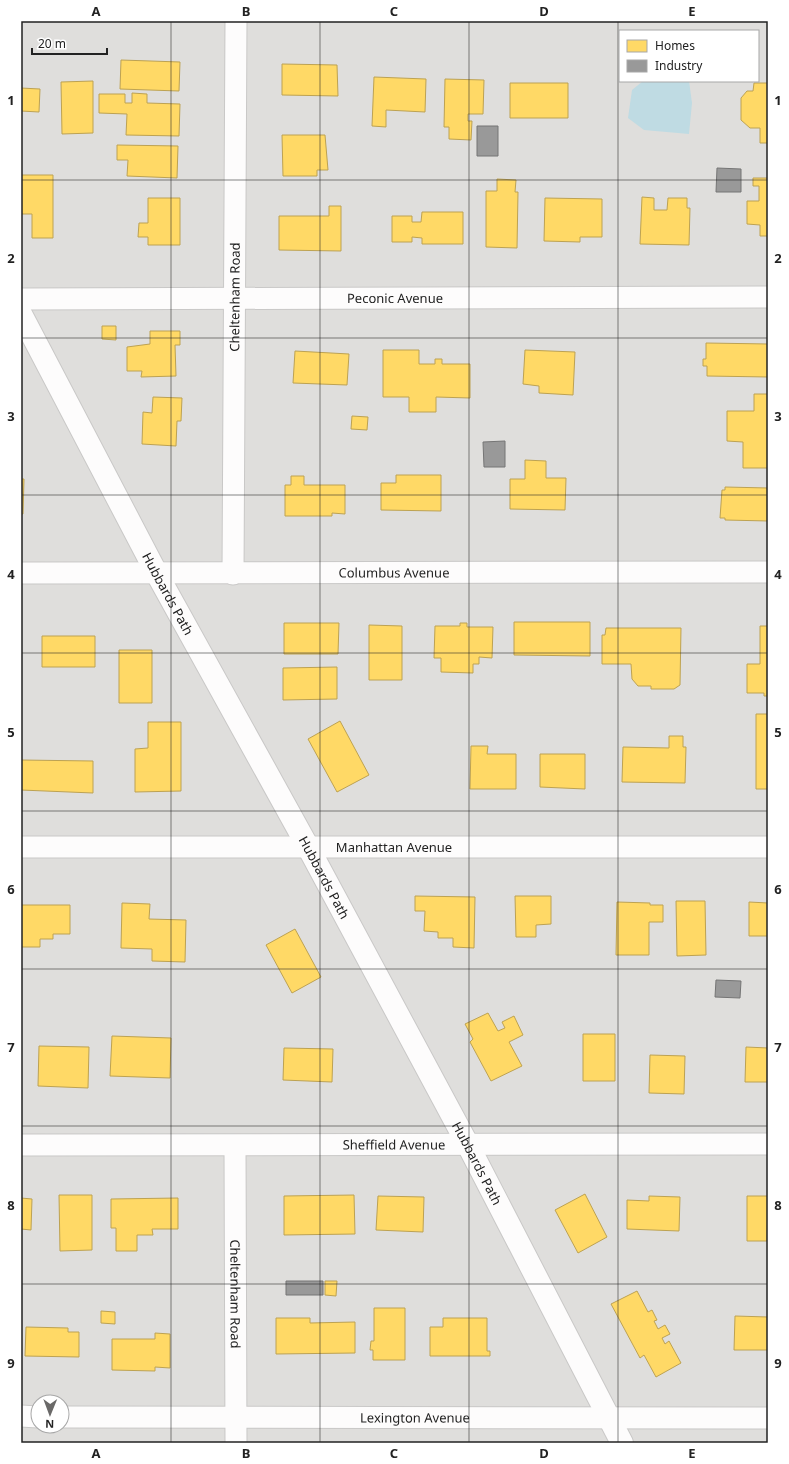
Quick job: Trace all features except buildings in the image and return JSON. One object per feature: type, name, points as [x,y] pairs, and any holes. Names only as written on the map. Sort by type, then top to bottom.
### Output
[{"type":"street","name":"Cheltenham Road","points":[[233,574],[236,21]]},
{"type":"street","name":"Peconic Avenue","points":[[21,299],[768,297]]},
{"type":"street","name":"Hubbards Path","points":[[21,314],[157,574],[308,847],[468,1145],[622,1443]]},
{"type":"street","name":"Columbus Avenue","points":[[21,573],[233,574],[768,572]]},
{"type":"street","name":"Manhattan Avenue","points":[[21,847],[768,846]]},
{"type":"street","name":"Sheffield Avenue","points":[[21,1145],[235,1146],[768,1144]]},
{"type":"street","name":"Cheltenham Road","points":[[235,1146],[236,1443]]},
{"type":"street","name":"Lexington Avenue","points":[[70,1417],[768,1418]]},
{"type":"shaded area","points":[[21,21],[768,21],[768,1443],[21,1443]]},
{"type":"water","points":[[642,82],[689,82],[692,103],[689,134],[644,130],[628,118],[632,90]]}]
